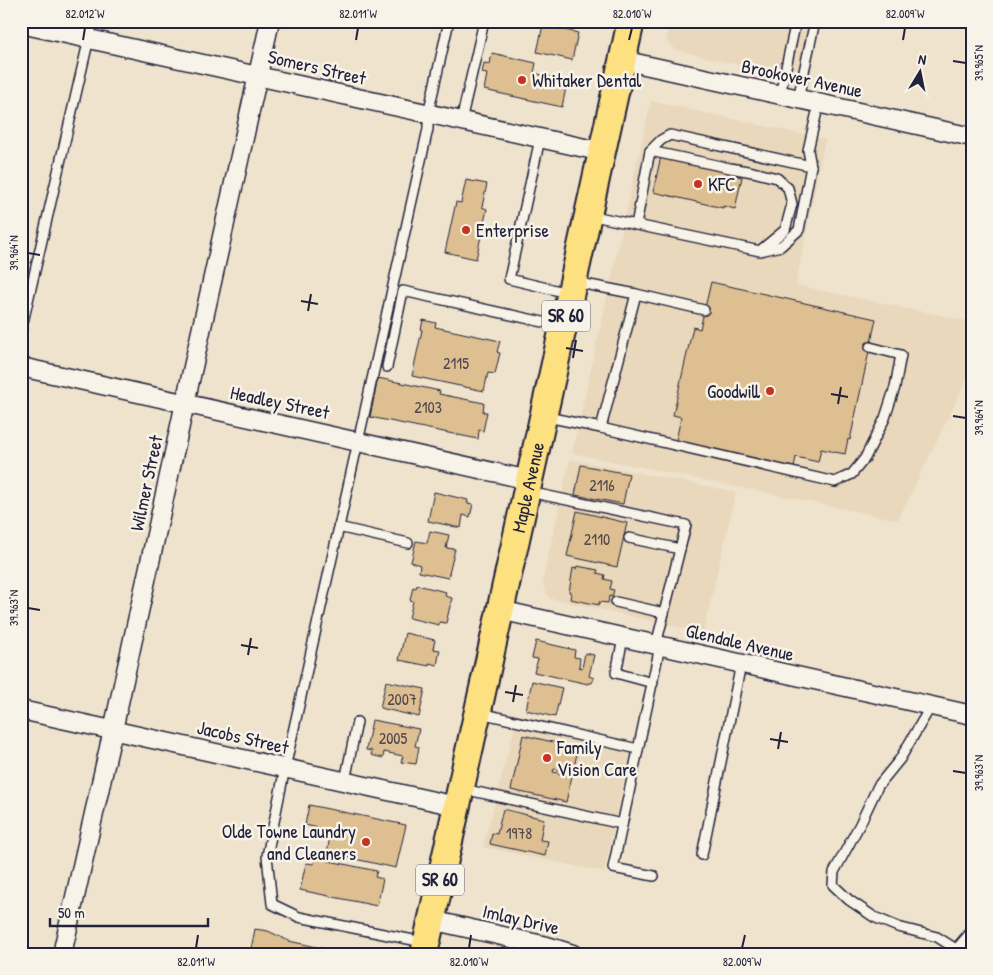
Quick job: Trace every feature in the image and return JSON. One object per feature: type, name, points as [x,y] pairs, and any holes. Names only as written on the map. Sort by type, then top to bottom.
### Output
[{"type":"main road","name":"Maple Avenue","points":[[427,939],[631,21]]},
{"type":"street","name":"Wilmer Street","points":[[62,954],[114,730],[270,21]]},
{"type":"street","name":"Somers Street","points":[[21,24],[603,152]]},
{"type":"street","name":"Brookover Avenue","points":[[622,60],[972,137]]},
{"type":"street","name":"Headley Street","points":[[21,367],[358,441],[528,486]]},
{"type":"street","name":"Glendale Avenue","points":[[500,610],[972,715]]},
{"type":"street","name":"Jacobs Street","points":[[21,710],[345,781],[458,798]]},
{"type":"street","name":"Imlay Drive","points":[[427,939],[547,946],[573,954]]},
{"type":"lane","points":[[21,331],[93,21]]},
{"type":"lane","points":[[427,939],[299,917],[272,904],[267,856],[284,768],[428,129],[428,114],[449,21]]},
{"type":"lane","points":[[461,121],[484,21]]},
{"type":"lane","points":[[780,95],[796,21]]},
{"type":"lane","points":[[798,99],[815,21]]},
{"type":"lane","points":[[589,215],[760,251],[781,246],[799,230],[811,166],[808,150],[819,103]]},
{"type":"lane","points":[[636,225],[650,151],[670,135],[811,166]]},
{"type":"lane","points":[[540,138],[508,279],[636,294],[704,310]]},
{"type":"lane","points":[[650,151],[777,178],[788,188],[792,204],[785,230],[760,251]]},
{"type":"lane","points":[[387,367],[403,291],[564,327]]},
{"type":"lane","points":[[601,428],[636,294]]},
{"type":"lane","points":[[544,416],[835,482],[852,474],[865,458],[885,418],[895,387],[900,355],[870,346]]},
{"type":"lane","points":[[528,486],[686,525],[664,613],[653,683],[613,868],[654,876]]},
{"type":"lane","points":[[338,527],[408,543]]},
{"type":"lane","points":[[629,538],[680,549]]},
{"type":"lane","points":[[616,602],[664,613]]},
{"type":"lane","points":[[623,638],[616,673],[653,683]]},
{"type":"lane","points":[[702,855],[741,664]]},
{"type":"lane","points":[[931,706],[900,758],[878,786],[834,872],[833,885],[849,900],[874,917],[937,937],[964,948]]},
{"type":"lane","points":[[477,713],[638,749]]},
{"type":"lane","points":[[345,781],[357,722]]},
{"type":"lane","points":[[458,798],[622,824]]},
{"type":"shaded area","points":[[670,21],[821,21],[810,82],[675,50],[666,41]]},
{"type":"shaded area","points":[[651,101],[825,139],[796,285],[972,322],[972,369],[898,520],[572,453]]},
{"type":"shaded area","points":[[570,459],[736,492],[703,633],[549,598],[542,582]]},
{"type":"shaded area","points":[[515,726],[630,752],[604,872],[483,847]]},
{"type":"building","points":[[543,25],[578,33],[572,60],[537,52]]},
{"type":"building","name":"Whitaker Dental","points":[[492,53],[536,63],[534,73],[559,79],[559,81],[567,83],[562,107],[484,90],[487,74],[482,73],[484,63],[490,64]]},
{"type":"building","name":"KFC","points":[[661,156],[731,171],[730,174],[742,177],[735,209],[653,192]]},
{"type":"building","name":"Enterprise","points":[[466,180],[487,184],[482,207],[487,209],[476,259],[445,252],[456,202],[461,203]]},
{"type":"building","name":"Goodwill","points":[[711,282],[876,319],[850,440],[848,439],[845,454],[821,449],[818,462],[796,457],[794,468],[676,441],[681,417],[673,415],[693,327],[700,329]]},
{"type":"building","points":[[423,320],[436,323],[435,327],[500,341],[497,352],[500,353],[495,374],[488,373],[484,391],[412,376]]},
{"type":"building","points":[[378,378],[440,391],[439,394],[484,403],[483,412],[487,412],[483,431],[479,430],[478,439],[370,417]]},
{"type":"building","points":[[581,465],[629,474],[623,504],[575,495]]},
{"type":"building","points":[[434,492],[468,500],[467,503],[473,504],[470,517],[463,515],[461,528],[428,521]]},
{"type":"building","points":[[577,511],[627,523],[617,567],[567,556]]},
{"type":"building","points":[[430,531],[449,535],[446,548],[455,549],[448,578],[419,572],[420,565],[411,562],[416,541],[427,543]]},
{"type":"building","points":[[577,566],[598,570],[597,573],[605,575],[604,579],[612,581],[610,589],[614,590],[612,597],[609,596],[608,603],[599,602],[599,605],[570,599],[571,593],[569,592],[573,568],[576,569]]},
{"type":"building","points":[[417,585],[446,592],[445,596],[452,598],[446,623],[439,622],[439,625],[409,618],[413,601],[410,600],[413,587],[416,588]]},
{"type":"building","points":[[405,633],[435,640],[433,649],[440,650],[437,665],[429,663],[429,666],[399,660]]},
{"type":"building","points":[[536,641],[575,650],[574,657],[580,658],[579,667],[582,668],[585,653],[594,655],[589,676],[594,678],[592,683],[588,684],[534,672],[538,659],[532,658]]},
{"type":"building","points":[[386,681],[425,689],[419,717],[380,708]]},
{"type":"building","points":[[532,681],[562,688],[555,717],[526,710]]},
{"type":"building","points":[[372,720],[419,729],[415,746],[419,747],[416,764],[401,762],[403,756],[384,752],[383,758],[371,755],[372,751],[366,750]]},
{"type":"building","name":"Family Vision Care","points":[[523,735],[578,748],[573,773],[554,769],[553,772],[572,776],[566,802],[511,790]]},
{"type":"building","name":"Olde Towne Laundry and Cleaners","points":[[309,805],[406,825],[396,868],[327,853],[331,831],[305,825]]},
{"type":"building","points":[[503,809],[544,819],[540,840],[548,841],[545,856],[490,844],[492,833],[497,834]]},
{"type":"building","points":[[315,858],[377,871],[375,877],[383,879],[377,906],[300,890],[306,863],[314,864]]},
{"type":"building","points":[[255,929],[268,931],[289,941],[349,954],[250,954]]},
{"type":"place","name":"Whitaker Dental","points":[[522,80]]},
{"type":"place","name":"KFC","points":[[698,184]]},
{"type":"place","name":"Enterprise","points":[[466,230]]},
{"type":"place","name":"Goodwill","points":[[770,391]]},
{"type":"place","name":"Family Vision Care","points":[[547,758]]},
{"type":"place","name":"Olde Towne Laundry and Cleaners","points":[[366,842]]}]
